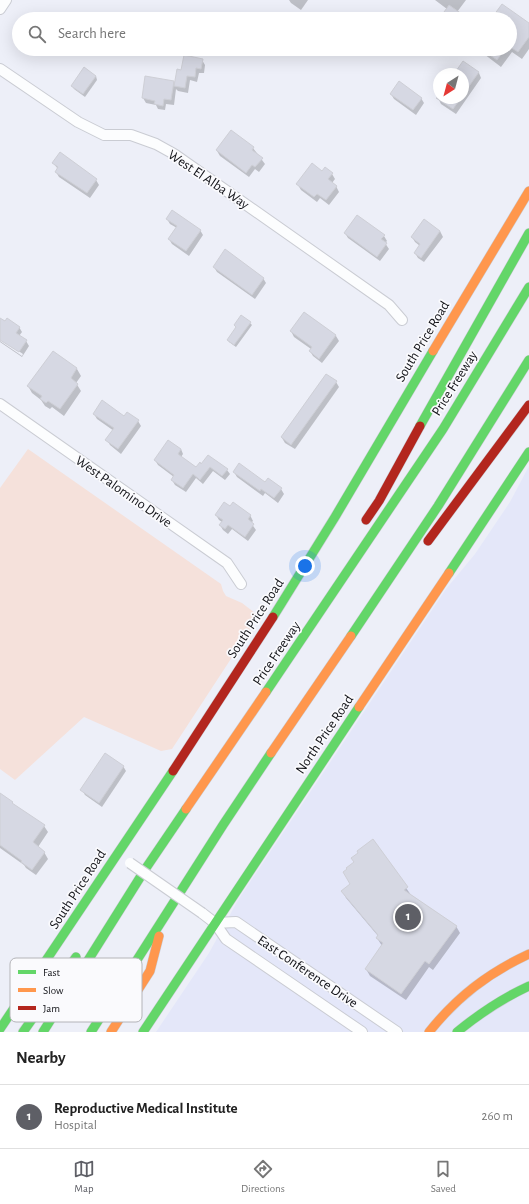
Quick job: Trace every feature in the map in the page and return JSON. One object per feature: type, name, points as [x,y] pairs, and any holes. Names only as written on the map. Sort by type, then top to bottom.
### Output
[{"type":"main road","name":"South Price Road","points":[[48,958],[254,647],[335,517],[425,363],[529,191]]},
{"type":"main road","points":[[362,527],[379,502],[529,233]]},
{"type":"main road","name":"Price Freeway","points":[[89,958],[146,868],[443,429],[529,287]]},
{"type":"main road","points":[[139,958],[223,825],[438,506],[529,360]]},
{"type":"main road","points":[[421,550],[529,405]]},
{"type":"main road","name":"North Price Road","points":[[144,1032],[215,922],[529,452]]},
{"type":"main road","points":[[337,655],[406,569]]},
{"type":"main road","points":[[310,627],[334,573]]},
{"type":"main road","points":[[123,888],[146,868]]},
{"type":"main road","points":[[142,984],[150,971],[163,920]]},
{"type":"main road","points":[[75,958],[80,951]]},
{"type":"main road","points":[[429,1032],[445,1012],[477,983],[496,971],[529,954]]},
{"type":"main road","points":[[457,1032],[477,1016],[515,992],[529,986]]},
{"type":"main road","name":"South Price Road","points":[[0,1029],[10,1014]]},
{"type":"main road","points":[[23,1032],[30,1022]]},
{"type":"main road","name":"Price Freeway","points":[[43,1032],[49,1022]]},
{"type":"main road","points":[[91,1032],[97,1022]]},
{"type":"main road","points":[[111,1032],[117,1022]]},
{"type":"street","points":[[0,9],[6,0]]},
{"type":"street","name":"West El Alba Way","points":[[0,69],[84,125],[104,134],[131,135],[156,144],[174,154],[389,305],[402,320]]},
{"type":"street","name":"West Palomino Drive","points":[[0,404],[227,563],[241,584]]},
{"type":"street","name":"East Conference Drive","points":[[116,854],[215,922],[226,939],[362,1032]]},
{"type":"street","name":"East Conference Drive","points":[[215,922],[236,922],[397,1032]]},
{"type":"shaded area","points":[[28,449],[221,584],[226,596],[242,603],[259,616],[172,749],[161,751],[84,717],[15,780],[0,769],[0,488]]},
{"type":"shaded area","points":[[529,466],[529,1032],[156,1032],[209,953],[238,900],[446,589],[475,554],[510,502]]},
{"type":"building","points":[[502,4],[513,12],[496,12]]},
{"type":"building","points":[[449,5],[459,12],[444,12]]},
{"type":"building","points":[[517,15],[529,23],[529,37],[518,52]]},
{"type":"building","points":[[184,56],[203,59],[201,69],[196,68],[195,77],[187,76],[185,88],[174,86],[177,69],[181,70]]},
{"type":"building","points":[[491,56],[500,56],[497,60]]},
{"type":"building","points":[[463,61],[479,72],[469,86],[469,68],[458,68]]},
{"type":"building","points":[[84,67],[96,76],[83,94],[71,86]]},
{"type":"building","points":[[145,76],[174,81],[171,100],[164,99],[163,106],[154,104],[155,101],[142,98]]},
{"type":"building","points":[[399,81],[422,98],[413,110],[390,94]]},
{"type":"building","points":[[445,104],[457,104],[453,109]]},
{"type":"building","points":[[231,130],[254,147],[252,150],[263,158],[255,167],[252,165],[246,173],[216,150]]},
{"type":"building","points":[[60,152],[97,179],[87,193],[55,172],[58,167],[52,163]]},
{"type":"building","points":[[312,163],[322,171],[325,167],[333,173],[328,179],[337,186],[326,200],[317,194],[314,197],[296,184]]},
{"type":"building","points":[[172,210],[201,230],[186,251],[168,239],[177,226],[166,219]]},
{"type":"building","points":[[357,215],[385,235],[381,239],[387,243],[377,257],[344,233]]},
{"type":"building","points":[[424,219],[440,231],[421,258],[414,253],[420,244],[411,237]]},
{"type":"building","points":[[225,249],[264,278],[252,295],[213,267]]},
{"type":"building","points":[[304,312],[336,335],[319,359],[309,351],[312,347],[290,331]]},
{"type":"building","points":[[241,315],[251,322],[234,345],[227,340],[236,327],[234,325]]},
{"type":"building","points":[[0,318],[5,321],[7,318],[20,327],[16,333],[27,340],[19,352],[0,340]]},
{"type":"building","points":[[53,351],[77,368],[71,378],[78,384],[60,409],[48,401],[46,403],[40,399],[42,396],[27,386]]},
{"type":"building","points":[[326,374],[337,381],[291,445],[281,437]]},
{"type":"building","points":[[102,400],[124,416],[127,412],[139,420],[118,449],[105,440],[114,428],[93,414]]},
{"type":"building","points":[[168,440],[181,449],[178,454],[196,467],[200,462],[201,464],[208,455],[228,469],[222,476],[210,467],[200,480],[193,474],[183,488],[171,480],[174,475],[154,460]]},
{"type":"building","points":[[239,463],[265,482],[268,478],[282,488],[274,498],[261,489],[260,491],[233,472]]},
{"type":"building","points":[[224,502],[230,506],[233,502],[251,515],[248,519],[254,524],[245,537],[228,525],[225,529],[219,525],[223,520],[215,515]]},
{"type":"building","points":[[105,753],[124,766],[99,803],[80,790]]},
{"type":"building","points":[[0,793],[45,825],[33,842],[45,852],[32,870],[0,845]]},
{"type":"building","points":[[373,839],[408,887],[404,890],[457,926],[429,964],[425,961],[401,994],[365,969],[383,943],[376,938],[378,935],[341,891],[350,884],[343,872],[354,862],[351,858],[358,853],[357,851]]},
{"type":"traffic: fast","points":[[420,426],[529,233]]},
{"type":"traffic: fast","points":[[266,692],[443,429],[529,287]]},
{"type":"traffic: fast","points":[[273,617],[335,517],[433,351]]},
{"type":"traffic: fast","points":[[351,636],[438,506],[529,360]]},
{"type":"traffic: fast","points":[[449,573],[529,452]]},
{"type":"traffic: fast","points":[[143,1032],[359,707]]},
{"type":"traffic: fast","points":[[138,958],[271,753]]},
{"type":"traffic: fast","points":[[48,958],[173,771]]},
{"type":"traffic: fast","points":[[89,958],[146,868],[186,809]]},
{"type":"traffic: fast","points":[[457,1032],[492,1007],[529,986]]},
{"type":"traffic: fast","points":[[0,1029],[10,1014]]},
{"type":"traffic: fast","points":[[23,1032],[30,1022]]},
{"type":"traffic: fast","points":[[43,1032],[49,1022]]},
{"type":"traffic: fast","points":[[91,1032],[97,1022]]},
{"type":"traffic: slow","points":[[433,351],[529,191]]},
{"type":"traffic: slow","points":[[359,707],[449,573]]},
{"type":"traffic: slow","points":[[271,753],[351,636]]},
{"type":"traffic: slow","points":[[186,809],[266,692]]},
{"type":"traffic: slow","points":[[142,984],[150,971],[159,936]]},
{"type":"traffic: slow","points":[[429,1032],[440,1019],[474,987],[500,969],[529,954]]},
{"type":"traffic: slow","points":[[111,1032],[117,1022]]},
{"type":"traffic: jam","points":[[428,541],[529,405]]},
{"type":"traffic: jam","points":[[366,520],[379,501],[420,426]]},
{"type":"traffic: jam","points":[[173,771],[273,617]]},
{"type":"place","name":"Reproductive Medical Institute","points":[[408,917]]}]
